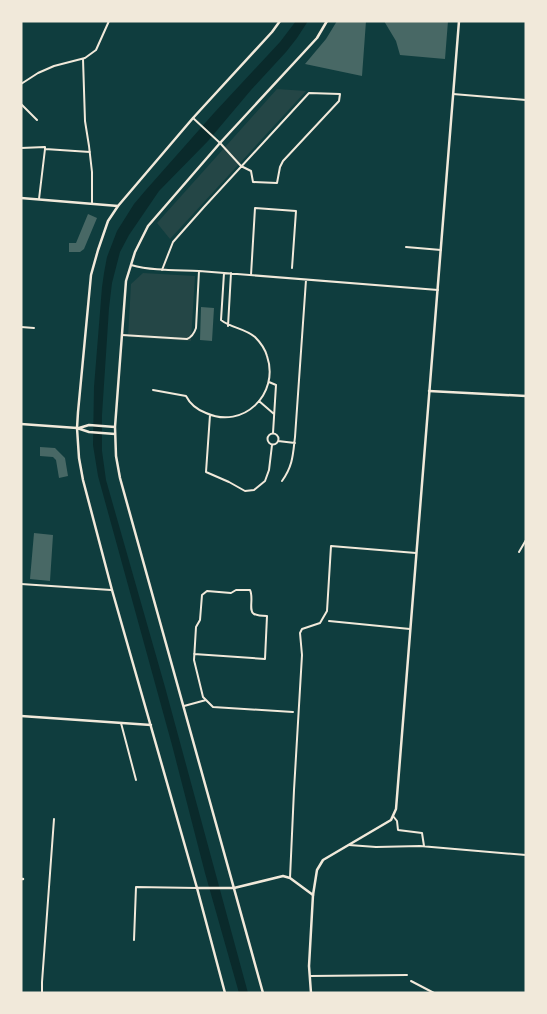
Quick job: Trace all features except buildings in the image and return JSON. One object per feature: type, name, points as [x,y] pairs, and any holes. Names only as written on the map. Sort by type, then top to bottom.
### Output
[{"type":"street","points":[[21,84],[38,73],[54,66],[83,59],[96,50],[109,21]]},
{"type":"street","points":[[224,993],[197,888],[112,590],[83,480],[77,428],[91,275],[108,221],[118,206],[193,118],[280,21]]},
{"type":"street","points":[[263,993],[120,478],[116,456],[115,427],[126,281],[135,252],[148,226],[220,143],[317,38],[327,21]]},
{"type":"street","points":[[311,993],[309,966],[313,895],[317,870],[323,860],[391,820],[396,809],[459,21]]},
{"type":"street","points":[[83,59],[85,121],[92,172],[92,204]]},
{"type":"street","points":[[162,270],[173,242],[242,166],[309,93],[340,94],[339,101],[283,162],[280,167],[277,183],[253,182],[252,171],[242,166],[193,118]]},
{"type":"street","points":[[453,94],[526,100]]},
{"type":"street","points":[[21,104],[36,120]]},
{"type":"street","points":[[21,148],[45,147],[45,149],[90,152]]},
{"type":"street","points":[[39,200],[45,149]]},
{"type":"street","points":[[21,198],[118,206]]},
{"type":"street","points":[[251,275],[255,208],[296,211],[292,268]]},
{"type":"street","points":[[406,247],[441,250]]},
{"type":"street","points":[[131,265],[162,270],[231,273],[438,290]]},
{"type":"street","points":[[122,335],[190,338],[196,328],[199,271]]},
{"type":"street","points":[[153,390],[186,396],[199,410],[210,415],[228,418],[243,414],[256,406],[265,394],[269,382],[270,364],[265,350],[256,338],[243,329],[228,326],[221,320],[224,273]]},
{"type":"street","points":[[228,326],[231,273]]},
{"type":"street","points":[[282,481],[292,462],[295,443],[306,280]]},
{"type":"street","points":[[21,327],[34,328]]},
{"type":"street","points":[[269,382],[276,385],[273,433],[267,439],[269,444],[272,445]]},
{"type":"street","points":[[430,391],[526,396]]},
{"type":"street","points":[[259,401],[274,414]]},
{"type":"street","points":[[210,415],[206,472],[240,489],[254,490],[266,481],[272,445]]},
{"type":"street","points":[[21,424],[77,428],[89,432],[115,434]]},
{"type":"street","points":[[77,428],[89,425],[115,427]]},
{"type":"street","points":[[273,433],[278,436],[278,441]]},
{"type":"street","points":[[272,445],[278,441],[295,443]]},
{"type":"street","points":[[519,552],[526,540]]},
{"type":"street","points":[[290,878],[302,655],[300,633],[302,629],[320,623],[327,610],[330,546],[417,553]]},
{"type":"street","points":[[21,584],[112,590]]},
{"type":"street","points":[[194,654],[264,659],[267,616],[252,613],[252,595],[250,590],[239,589],[231,592],[207,591],[203,594],[200,620],[196,627],[194,654],[202,697],[213,707],[293,712]]},
{"type":"street","points":[[329,621],[410,629]]},
{"type":"street","points":[[184,706],[206,700]]},
{"type":"street","points":[[21,716],[151,725]]},
{"type":"street","points":[[120,722],[136,780]]},
{"type":"street","points":[[393,816],[397,821],[398,830],[422,833],[424,846]]},
{"type":"street","points":[[42,993],[54,820]]},
{"type":"street","points":[[349,845],[376,847],[424,846],[526,855]]},
{"type":"street","points":[[134,940],[136,887],[234,888],[283,876],[290,878],[313,895]]},
{"type":"street","points":[[310,976],[407,976]]},
{"type":"street","points":[[411,981],[434,993]]},
{"type":"shaded area","points":[[296,21],[308,21],[286,52],[208,141],[159,191],[129,235],[120,252],[112,283],[109,308],[102,415],[102,451],[106,480],[165,687],[248,993],[239,993],[98,476],[93,445],[94,387],[104,273],[107,257],[117,231],[134,204],[145,191],[280,42]]},
{"type":"shaded area","points":[[277,89],[306,91],[170,239],[157,223]]},
{"type":"shaded area","points":[[143,273],[195,276],[191,341],[128,337],[131,284]]}]
